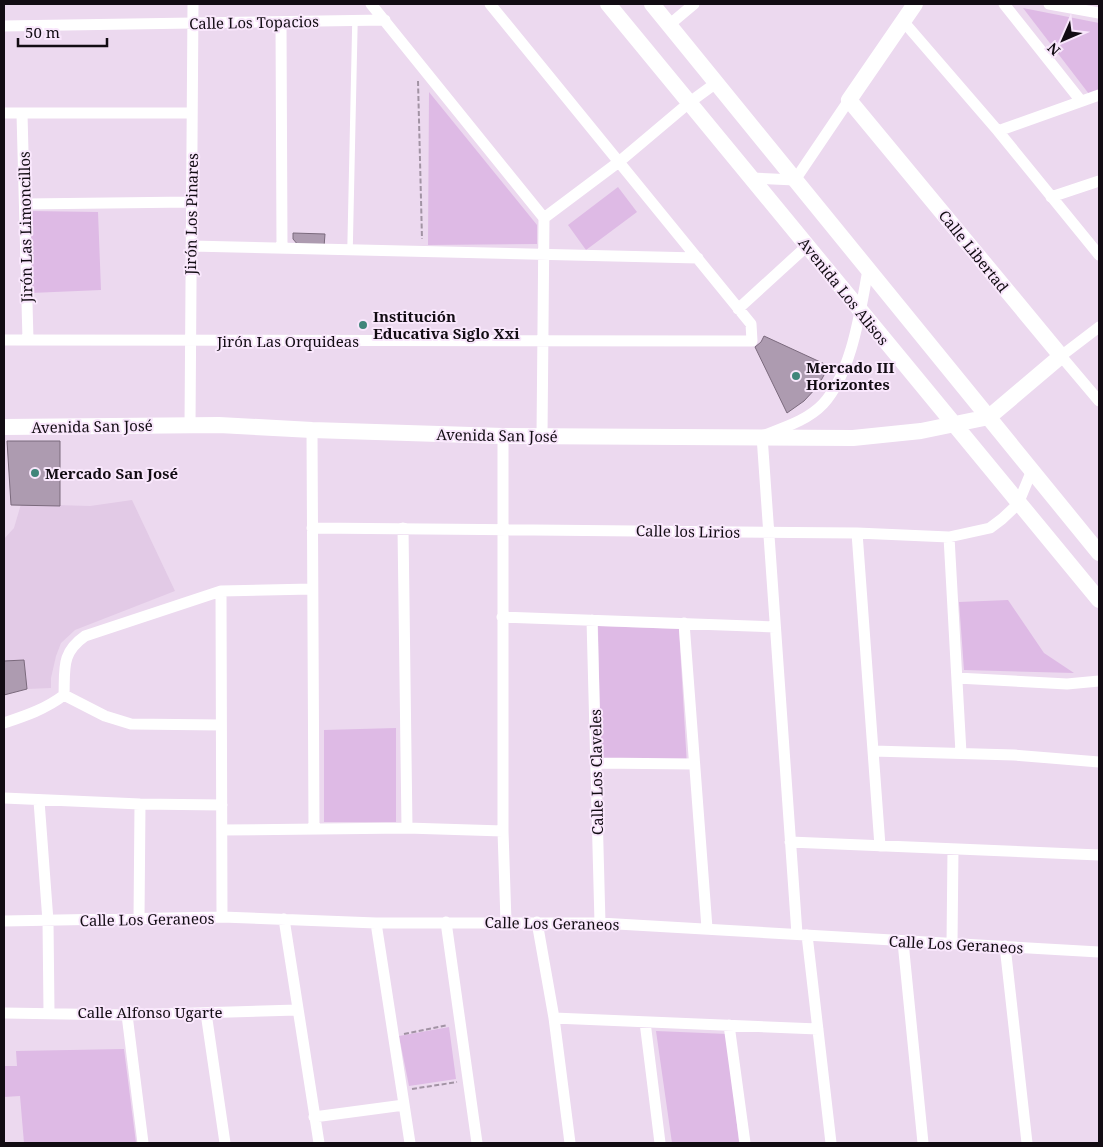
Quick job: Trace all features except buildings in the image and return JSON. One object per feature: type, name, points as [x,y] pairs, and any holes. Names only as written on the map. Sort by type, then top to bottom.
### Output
[{"type":"street","name":"Jirón Los Pinares","points":[[190,425],[193,4]]},
{"type":"street","points":[[371,4],[544,218],[542,254],[542,436]]},
{"type":"street","points":[[490,4],[738,308],[808,246]]},
{"type":"street","name":"Avenida Los Alisos","points":[[608,4],[1099,600]]},
{"type":"street","points":[[652,4],[1099,553]]},
{"type":"street","points":[[669,25],[694,4]]},
{"type":"street","points":[[795,180],[915,4]]},
{"type":"street","points":[[1004,4],[1082,101]]},
{"type":"street","points":[[1049,4],[1099,12]]},
{"type":"street","name":"Calle Los Topacios","points":[[4,26],[385,20]]},
{"type":"street","points":[[903,21],[998,131],[1099,255]]},
{"type":"street","points":[[281,22],[282,248]]},
{"type":"street","points":[[544,218],[620,161],[690,102],[716,83]]},
{"type":"street","points":[[998,131],[1099,96]]},
{"type":"street","name":"Calle Libertad","points":[[849,100],[1099,401]]},
{"type":"street","points":[[4,114],[192,113]]},
{"type":"street","name":"Jirón Las Limoncillos","points":[[22,114],[28,340]]},
{"type":"street","points":[[752,178],[795,180]]},
{"type":"street","points":[[1052,197],[1099,181]]},
{"type":"street","points":[[25,204],[192,202]]},
{"type":"street","points":[[191,246],[698,258]]},
{"type":"street","points":[[831,1143],[818,1029],[802,935],[790,842],[762,436],[799,421],[822,405],[837,384],[858,327],[868,270]]},
{"type":"street","name":"Jirón Las Orquideas","points":[[4,340],[752,341],[751,324],[738,308]]},
{"type":"street","points":[[988,417],[1099,327]]},
{"type":"street","name":"Avenida San José","points":[[4,427],[190,425],[503,436],[853,438],[899,434],[988,417]]},
{"type":"street","points":[[312,430],[314,829]]},
{"type":"street","points":[[503,436],[503,831],[506,922]]},
{"type":"street","name":"Calle los Lirios","points":[[312,528],[502,528],[858,533],[949,537],[990,528],[1018,504],[1032,470]]},
{"type":"street","points":[[403,528],[407,828]]},
{"type":"street","points":[[858,533],[880,846]]},
{"type":"street","points":[[949,537],[961,753]]},
{"type":"street","points":[[64,695],[66,655],[73,645],[85,636],[221,591],[312,590]]},
{"type":"street","points":[[221,591],[222,917]]},
{"type":"street","points":[[502,617],[775,627]]},
{"type":"street","name":"Calle Los Claveles","points":[[592,620],[600,923]]},
{"type":"street","points":[[684,623],[707,928]]},
{"type":"street","points":[[957,678],[1067,684],[1099,681]]},
{"type":"street","points":[[4,723],[27,716],[52,704],[64,695]]},
{"type":"street","points":[[64,695],[105,716],[131,724],[221,726]]},
{"type":"street","points":[[873,751],[1014,755],[1099,762]]},
{"type":"street","points":[[596,763],[694,764]]},
{"type":"street","points":[[4,798],[39,801],[222,805]]},
{"type":"street","points":[[39,801],[48,921],[49,1012]]},
{"type":"street","points":[[139,919],[140,804]]},
{"type":"street","points":[[222,830],[407,828],[503,831]]},
{"type":"street","points":[[790,842],[1099,855]]},
{"type":"street","points":[[952,944],[953,849]]},
{"type":"street","name":"Calle Los Geraneos","points":[[4,921],[222,917],[376,923],[600,923],[1099,952]]},
{"type":"street","points":[[284,919],[319,1143]]},
{"type":"street","points":[[446,922],[477,1143]]},
{"type":"street","points":[[536,922],[554,1018],[570,1143]]},
{"type":"street","points":[[376,923],[410,1143]]},
{"type":"street","points":[[903,942],[923,1143]]},
{"type":"street","points":[[1005,946],[1027,1143]]},
{"type":"street","name":"Calle Alfonso Ugarte","points":[[4,1013],[127,1014],[297,1010]]},
{"type":"street","points":[[206,1012],[225,1143]]},
{"type":"street","points":[[127,1014],[143,1143]]},
{"type":"street","points":[[554,1018],[818,1029]]},
{"type":"street","points":[[645,1022],[660,1143]]},
{"type":"street","points":[[729,1025],[746,1143]]},
{"type":"street","points":[[314,1117],[404,1104]]},
{"type":"lane","points":[[350,250],[355,20]]},
{"type":"path","points":[[417,61],[422,251]]},
{"type":"path","points":[[393,1036],[460,1023]]},
{"type":"path","points":[[402,1090],[468,1080]]},
{"type":"shaded area","points":[[1023,8],[1099,23],[1099,90],[1089,94]]},
{"type":"shaded area","points":[[429,92],[537,225],[537,244],[428,245]]},
{"type":"shaded area","points":[[618,187],[637,212],[586,250],[568,225]]},
{"type":"shaded area","points":[[30,211],[98,212],[101,290],[31,293]]},
{"type":"shaded area","points":[[132,500],[175,591],[75,630],[61,643],[51,678],[51,688],[27,689],[24,660],[4,661],[4,539],[14,528],[21,504],[90,506]]},
{"type":"shaded area","points":[[1008,600],[1044,653],[1074,673],[964,670],[959,602]]},
{"type":"shaded area","points":[[598,626],[679,629],[687,766],[601,768]]},
{"type":"shaded area","points":[[396,728],[396,822],[324,822],[324,730]]},
{"type":"shaded area","points":[[449,1027],[456,1079],[409,1086],[399,1036]]},
{"type":"shaded area","points":[[656,1031],[727,1034],[739,1143],[672,1143]]},
{"type":"shaded area","points":[[124,1049],[136,1143],[24,1143],[20,1096],[4,1097],[4,1066],[17,1066],[16,1051]]},
{"type":"place","name":"Institución Educativa Siglo Xxi","points":[[363,325]]},
{"type":"place","name":"Mercado III Horizontes","points":[[796,376]]},
{"type":"place","name":"Mercado San José","points":[[35,473]]}]
